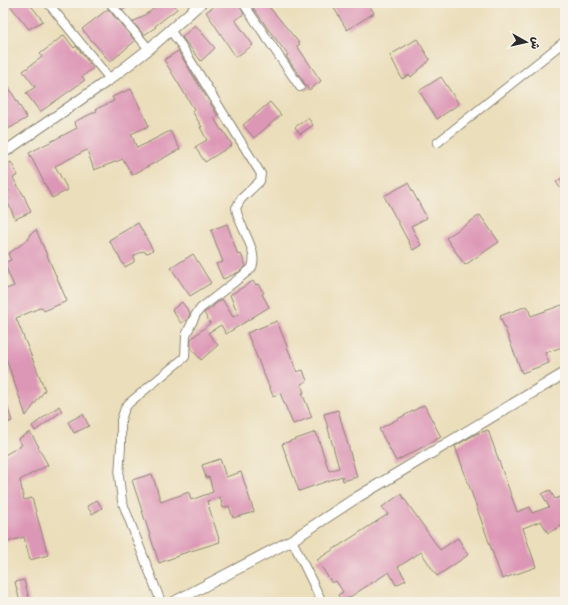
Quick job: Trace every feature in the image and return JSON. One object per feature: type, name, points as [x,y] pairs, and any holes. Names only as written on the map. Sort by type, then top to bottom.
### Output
[{"type":"street","points":[[48,3],[110,79]]},
{"type":"street","points":[[110,3],[149,49]]},
{"type":"street","points":[[3,153],[110,79],[149,49],[201,3]]},
{"type":"street","points":[[243,3],[300,87]]},
{"type":"street","points":[[161,602],[122,501],[119,476],[121,446],[120,420],[129,403],[185,357],[186,335],[196,314],[201,308],[253,266],[253,256],[236,208],[238,202],[260,181],[261,178],[261,174],[253,160],[170,30]]},
{"type":"street","points":[[437,143],[565,41]]},
{"type":"street","points":[[174,602],[292,540],[356,498],[565,373]]},
{"type":"street","points":[[292,540],[322,602]]},
{"type":"building","points":[[8,3],[29,3],[43,21],[29,29]]},
{"type":"building","points":[[117,3],[131,3],[123,10]]},
{"type":"building","points":[[159,3],[174,3],[177,9],[144,35],[133,22],[151,11]]},
{"type":"building","points":[[219,3],[238,3],[244,14],[235,20],[253,45],[236,57],[206,12]]},
{"type":"building","points":[[250,3],[266,3],[300,44],[297,46],[321,81],[309,90],[286,56],[288,55]]},
{"type":"building","points":[[331,3],[368,3],[374,13],[347,30]]},
{"type":"building","points":[[108,9],[135,41],[110,62],[82,29]]},
{"type":"building","points":[[195,25],[215,48],[201,61],[182,37]]},
{"type":"building","points":[[64,35],[74,48],[76,46],[93,68],[82,77],[85,80],[40,112],[26,93],[35,87],[23,71],[42,57],[40,54]]},
{"type":"building","points":[[417,39],[430,60],[411,77],[409,75],[402,79],[390,55]]},
{"type":"building","points":[[178,51],[218,116],[214,118],[232,145],[205,162],[195,147],[207,140],[200,127],[202,127],[192,111],[194,109],[164,60]]},
{"type":"building","points":[[441,77],[459,104],[437,119],[419,91]]},
{"type":"building","points":[[8,86],[27,118],[3,132],[3,89]]},
{"type":"building","points":[[131,89],[149,126],[131,134],[137,148],[170,131],[180,149],[132,175],[123,159],[94,170],[87,150],[55,166],[68,190],[52,198],[29,153],[77,128],[74,122],[97,111],[96,109],[114,101],[112,97]]},
{"type":"building","points":[[270,102],[281,115],[254,138],[243,125]]},
{"type":"building","points":[[308,118],[313,125],[300,134],[295,127]]},
{"type":"building","points":[[11,162],[18,175],[13,178],[24,196],[31,212],[15,219],[7,200],[9,199],[5,193],[9,191],[3,180],[3,167]]},
{"type":"building","points":[[565,176],[565,195],[556,182]]},
{"type":"building","points":[[408,183],[427,218],[411,226],[421,245],[413,250],[384,196]]},
{"type":"building","points":[[480,215],[499,242],[465,265],[446,238]]},
{"type":"building","points":[[138,223],[153,250],[148,253],[142,251],[134,256],[134,262],[125,267],[109,240]]},
{"type":"building","points":[[227,224],[238,255],[241,254],[246,266],[239,272],[223,279],[216,264],[223,262],[211,230]]},
{"type":"building","points":[[36,230],[67,301],[44,311],[42,307],[16,318],[45,390],[26,416],[3,350],[3,290],[14,286],[4,263],[11,260],[8,254],[29,239],[29,235]]},
{"type":"building","points":[[193,254],[211,283],[190,296],[171,268]]},
{"type":"building","points":[[253,281],[256,285],[258,284],[264,293],[262,294],[269,307],[226,334],[221,325],[208,333],[218,345],[201,360],[191,348],[191,339],[210,323],[204,313],[222,299],[233,317],[238,314],[230,295]]},
{"type":"building","points":[[182,302],[190,313],[188,319],[181,323],[172,310]]},
{"type":"building","points":[[565,304],[565,346],[545,353],[549,363],[522,373],[500,316],[527,306],[531,316]]},
{"type":"building","points":[[277,321],[297,372],[303,370],[307,381],[301,384],[304,393],[302,393],[312,417],[293,424],[280,393],[273,396],[247,333]]},
{"type":"building","points":[[3,397],[12,421],[3,424]]},
{"type":"building","points":[[424,405],[441,437],[396,461],[379,429]]},
{"type":"building","points":[[59,406],[62,411],[35,431],[32,426]]},
{"type":"building","points":[[338,410],[357,477],[343,481],[342,476],[299,491],[282,444],[316,432],[329,471],[339,468],[324,414]]},
{"type":"building","points":[[83,414],[89,426],[74,433],[68,422]]},
{"type":"building","points":[[488,430],[517,512],[530,507],[532,513],[549,507],[542,494],[550,490],[555,499],[565,495],[565,524],[548,533],[541,521],[523,528],[536,567],[502,579],[455,446],[476,434]]},
{"type":"building","points":[[30,432],[48,465],[20,480],[24,500],[32,498],[48,555],[30,560],[24,537],[3,543],[3,456],[22,445],[18,439]]},
{"type":"building","points":[[220,459],[226,477],[241,472],[254,512],[233,518],[229,506],[223,508],[220,497],[207,501],[220,542],[178,555],[159,563],[132,480],[152,474],[161,502],[189,492],[191,500],[213,492],[209,477],[206,478],[202,465]]},
{"type":"building","points":[[401,494],[440,550],[458,538],[468,555],[437,576],[421,552],[398,567],[406,580],[396,585],[389,572],[342,602],[338,595],[343,592],[336,581],[332,583],[317,560],[388,514],[382,507]]},
{"type":"building","points":[[97,500],[102,508],[92,514],[87,506]]},
{"type":"building","points":[[24,580],[30,602],[20,602],[15,582]]}]
